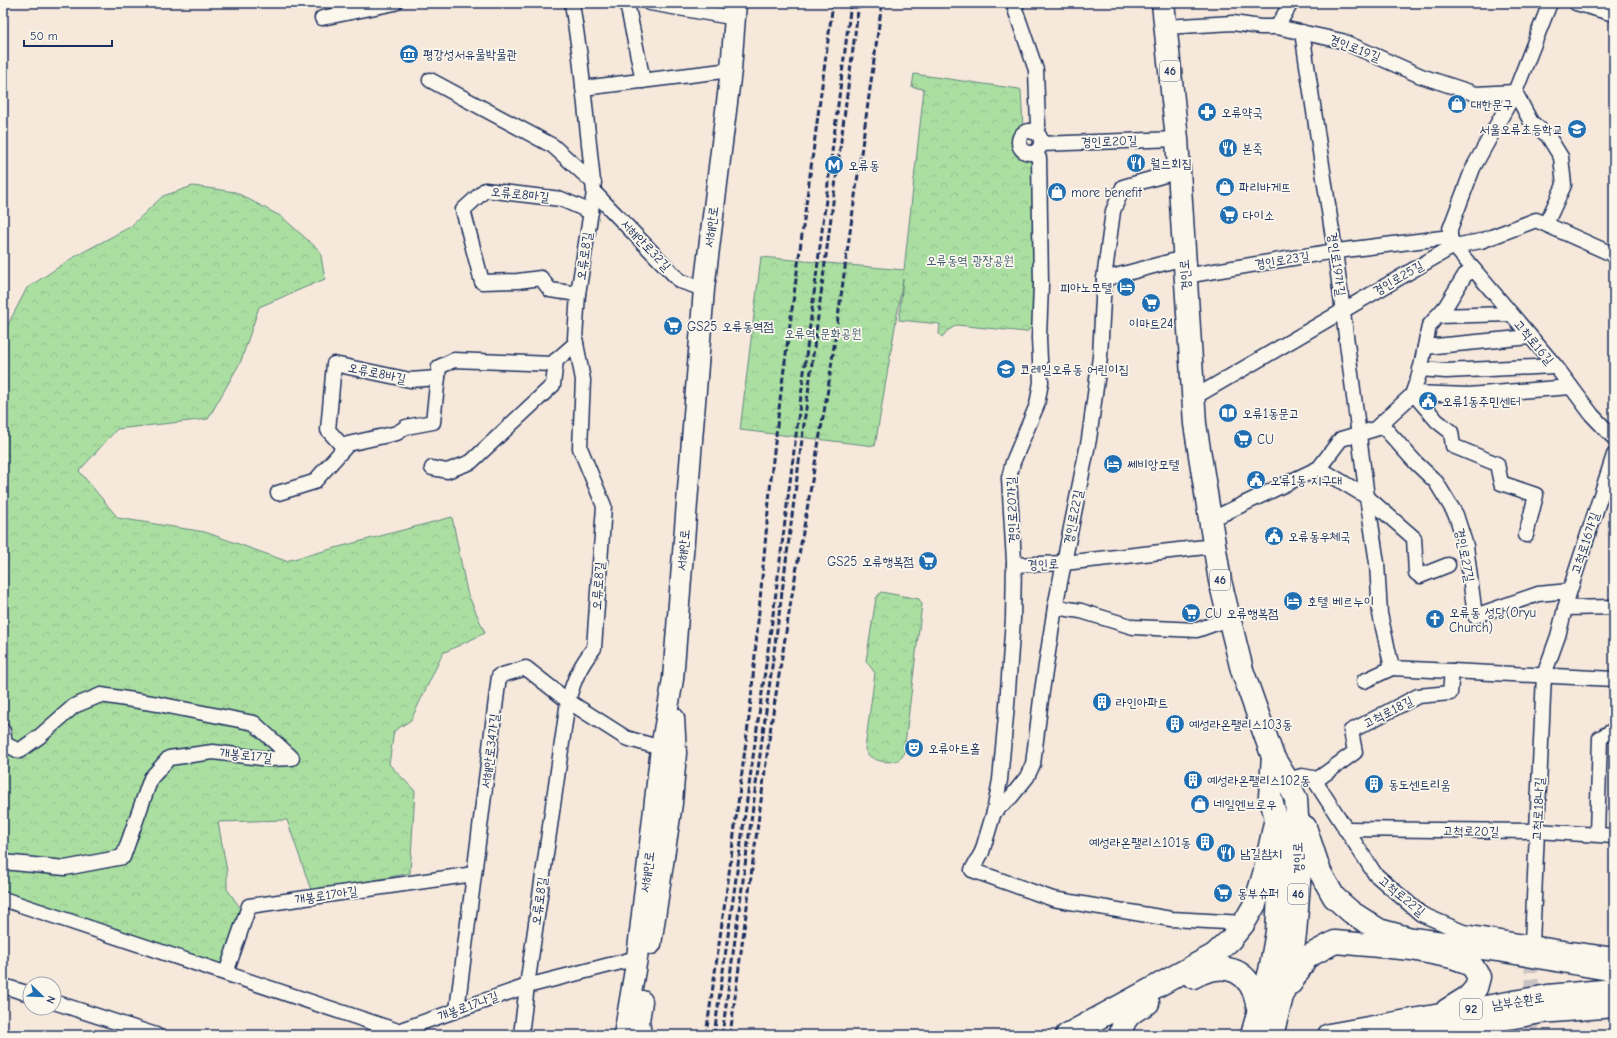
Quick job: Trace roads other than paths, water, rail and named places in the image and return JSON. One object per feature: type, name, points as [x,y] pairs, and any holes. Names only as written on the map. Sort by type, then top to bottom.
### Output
[{"type":"main road","name":"경인로","points":[[1163,3],[1177,139],[1195,424],[1214,546],[1228,619],[1242,670],[1273,756],[1291,789],[1300,870],[1295,934],[1291,962],[1272,1035]]},
{"type":"main road","name":"서해안로","points":[[629,1033],[661,748],[673,679],[704,289],[731,70],[736,10]]},
{"type":"main road","points":[[629,1033],[639,1021],[672,803],[676,753],[673,679]]},
{"type":"main road","name":"경인로","points":[[1252,1035],[1270,971],[1277,932],[1281,858],[1276,818],[1270,796],[1273,756]]},
{"type":"main road","points":[[1291,789],[1320,872],[1334,897],[1352,912],[1379,930],[1412,939],[1498,950],[1614,970]]},
{"type":"main road","points":[[1068,1035],[1214,955],[1230,940],[1244,923],[1255,904],[1264,874],[1276,818]]},
{"type":"main road","points":[[1283,996],[1307,957],[1335,942],[1412,949],[1452,957],[1466,962],[1473,967],[1479,977],[1476,988],[1437,1026]]},
{"type":"main road","points":[[1121,1035],[1122,1026],[1129,1014],[1201,972],[1218,967],[1231,969],[1244,977],[1253,991],[1259,1011]]},
{"type":"main road","name":"남부순환로","points":[[1414,1035],[1437,1026],[1548,996],[1614,990]]},
{"type":"main road","name":"남부순환로","points":[[1329,1035],[1437,1026],[1541,1012],[1614,1006]]},
{"type":"street","points":[[322,18],[395,3]]},
{"type":"street","name":"오류로8길","points":[[527,986],[568,701],[574,680],[580,667],[594,648],[604,506],[580,448],[583,380],[575,338],[578,294],[594,187],[572,3]]},
{"type":"street","points":[[627,3],[644,81]]},
{"type":"street","points":[[650,3],[736,10]]},
{"type":"street","points":[[1017,3],[1015,10],[1036,70],[1038,126],[1036,143]]},
{"type":"street","points":[[1277,27],[1292,3]]},
{"type":"street","points":[[1452,241],[1450,229],[1473,168],[1515,92],[1550,3]]},
{"type":"street","points":[[1576,3],[1614,14]]},
{"type":"street","name":"경인로19길","points":[[1165,27],[1233,23],[1260,27],[1277,27],[1342,41],[1422,76],[1476,94],[1515,92]]},
{"type":"street","name":"경인로19가길","points":[[1302,32],[1335,251],[1367,497]]},
{"type":"street","points":[[583,88],[731,70]]},
{"type":"street","points":[[430,80],[553,146],[594,187]]},
{"type":"street","points":[[1515,92],[1531,122],[1548,136],[1561,157],[1564,185],[1546,224]]},
{"type":"street","name":"경인로20길","points":[[1036,143],[1177,139]]},
{"type":"street","name":"경인로20가길","points":[[1036,143],[1039,158],[1041,284],[1039,338],[1041,382],[1037,405],[1013,462],[1009,478],[1014,565],[1013,619],[1000,780],[994,812],[982,852],[972,870],[1053,899],[1171,919],[1244,923]]},
{"type":"street","name":"경인로22길","points":[[994,812],[1011,797],[1027,777],[1033,764],[1042,691],[1055,607],[1090,439],[1100,356],[1104,280],[1113,211],[1122,188],[1179,171]]},
{"type":"street","name":"서해안로32길","points":[[594,187],[680,281],[704,289]]},
{"type":"street","name":"오류로8마길","points":[[578,294],[550,290],[541,278],[518,281],[482,282],[463,210],[485,190],[561,198],[590,212]]},
{"type":"street","name":"경인로25길","points":[[1193,398],[1343,310],[1452,241],[1481,241],[1536,220],[1614,255]]},
{"type":"street","name":"경인로23길","points":[[1185,267],[1335,251],[1452,241]]},
{"type":"street","name":"고척로16길","points":[[1452,241],[1592,415],[1614,438]]},
{"type":"street","points":[[1104,280],[1185,267]]},
{"type":"street","points":[[1210,520],[1319,468],[1341,438],[1375,429],[1412,396],[1430,326],[1446,306],[1465,275],[1474,270]]},
{"type":"street","points":[[1437,316],[1511,314]]},
{"type":"street","points":[[1425,347],[1530,337]]},
{"type":"street","points":[[278,493],[314,482],[348,444],[397,433],[406,427],[433,422],[439,367],[454,360],[552,364],[576,343]]},
{"type":"street","points":[[432,468],[447,471],[471,462],[554,386],[556,360]]},
{"type":"street","name":"오류로8바길","points":[[344,448],[328,430],[334,364],[410,380],[438,378]]},
{"type":"street","points":[[1420,369],[1446,371],[1554,366]]},
{"type":"street","points":[[1413,393],[1468,395],[1571,387]]},
{"type":"street","points":[[1413,393],[1436,421],[1451,432],[1453,446],[1497,464],[1501,484],[1536,495],[1526,535]]},
{"type":"street","name":"경인로27길","points":[[1381,424],[1416,463],[1436,482],[1456,515],[1466,546],[1475,616],[1538,594],[1569,590]]},
{"type":"street","name":"고척로16가길","points":[[1544,675],[1558,636],[1569,590],[1614,455]]},
{"type":"street","points":[[1319,468],[1367,497],[1414,538],[1416,573],[1420,576],[1448,565]]},
{"type":"street","points":[[1367,497],[1377,563],[1380,614],[1392,668]]},
{"type":"street","name":"경인로","points":[[1014,565],[1064,563],[1214,546]]},
{"type":"street","points":[[1055,607],[1081,612],[1132,627],[1196,630],[1228,619]]},
{"type":"street","points":[[1565,608],[1614,607]]},
{"type":"street","name":"서해안로34가길","points":[[457,1010],[499,676],[526,668],[568,701],[626,738],[661,748]]},
{"type":"street","points":[[1364,681],[1392,668],[1614,679]]},
{"type":"street","name":"고척로18길","points":[[1315,781],[1356,752],[1350,731],[1418,696],[1450,693],[1452,671]]},
{"type":"street","name":"고척로18나길","points":[[1532,943],[1544,675]]},
{"type":"street","name":"개봉로17길","points":[[3,731],[5,744],[19,751],[40,736],[74,706],[101,695],[158,704],[254,723],[292,758],[269,759],[213,752],[168,758],[151,778],[123,857],[65,868],[3,862]]},
{"type":"street","points":[[1597,834],[1600,738],[1614,730]]},
{"type":"street","points":[[1291,789],[1302,776],[1313,778],[1315,781]]},
{"type":"street","name":"고척로22길","points":[[1315,781],[1375,874],[1421,914],[1462,932],[1614,955]]},
{"type":"street","name":"고척로20길","points":[[1345,829],[1537,832],[1614,836]]},
{"type":"street","name":"개봉로17아길","points":[[226,974],[249,906],[474,874]]},
{"type":"street","points":[[3,899],[226,974],[393,1033]]},
{"type":"street","name":"개봉로17나길","points":[[393,1033],[527,986],[637,958]]},
{"type":"street","points":[[3,986],[22,992]]},
{"type":"street","points":[[521,1035],[527,986]]},
{"type":"street","points":[[62,1005],[156,1035]]},
{"type":"tunnel","points":[[1531,1035],[1532,947]]},
{"type":"railway","points":[[706,1035],[750,710],[772,468],[782,384],[833,3]]},
{"type":"railway","points":[[714,1035],[775,600],[851,3]]},
{"type":"railway","points":[[722,1035],[781,600],[859,3]]},
{"type":"railway","points":[[730,1035],[771,725],[828,389],[882,3]]},
{"type":"place","name":"평강성서유물박물관","points":[[409,54]]},
{"type":"place","name":"대한문구","points":[[1457,104]]},
{"type":"place","name":"오류약국","points":[[1207,112]]},
{"type":"place","name":"서울오류초등학교","points":[[1577,129]]},
{"type":"place","name":"본죽","points":[[1228,148]]},
{"type":"place","name":"월드회집","points":[[1136,163]]},
{"type":"place","name":"오류동","points":[[834,165]]},
{"type":"place","name":"파리바게뜨","points":[[1225,187]]},
{"type":"place","name":"more benefit","points":[[1057,192]]},
{"type":"place","name":"다이소","points":[[1229,215]]},
{"type":"place","name":"피아노모텔","points":[[1126,287]]},
{"type":"place","name":"이마트24","points":[[1151,303]]},
{"type":"place","name":"GS25 오류동역점","points":[[673,326]]},
{"type":"place","name":"코레일오류동 어린이집","points":[[1006,369]]},
{"type":"place","name":"오류1동주민센터","points":[[1428,401]]},
{"type":"place","name":"오류1동문고","points":[[1228,413]]},
{"type":"place","name":"CU","points":[[1243,439]]},
{"type":"place","name":"쎄비앙모텔","points":[[1113,464]]},
{"type":"place","name":"오류1동 지구대","points":[[1256,480]]},
{"type":"place","name":"오류동우체국","points":[[1274,536]]},
{"type":"place","name":"GS25 오류행복점","points":[[928,561]]},
{"type":"place","name":"호텔 베르누이","points":[[1293,601]]},
{"type":"place","name":"CU 오류행복점","points":[[1191,613]]},
{"type":"place","name":"오류동 성당(Oryu Church)","points":[[1435,619]]},
{"type":"place","name":"라인아파트","points":[[1102,702]]},
{"type":"place","name":"예성라온팰리스103동","points":[[1175,724]]},
{"type":"place","name":"오류아트홀","points":[[914,748]]},
{"type":"place","name":"예성라온팰리스102동","points":[[1193,780]]},
{"type":"place","name":"동도센트리움","points":[[1374,784]]},
{"type":"place","name":"네일엔브로우","points":[[1200,804]]},
{"type":"place","name":"예성라온팰리스101동","points":[[1205,842]]},
{"type":"place","name":"남길참치","points":[[1226,853]]},
{"type":"place","name":"동부슈퍼","points":[[1223,893]]},
{"type":"park label","name":"오류동역 광장공원","points":[[970,260]]},
{"type":"park label","name":"오류역 문화공원","points":[[823,333]]}]
